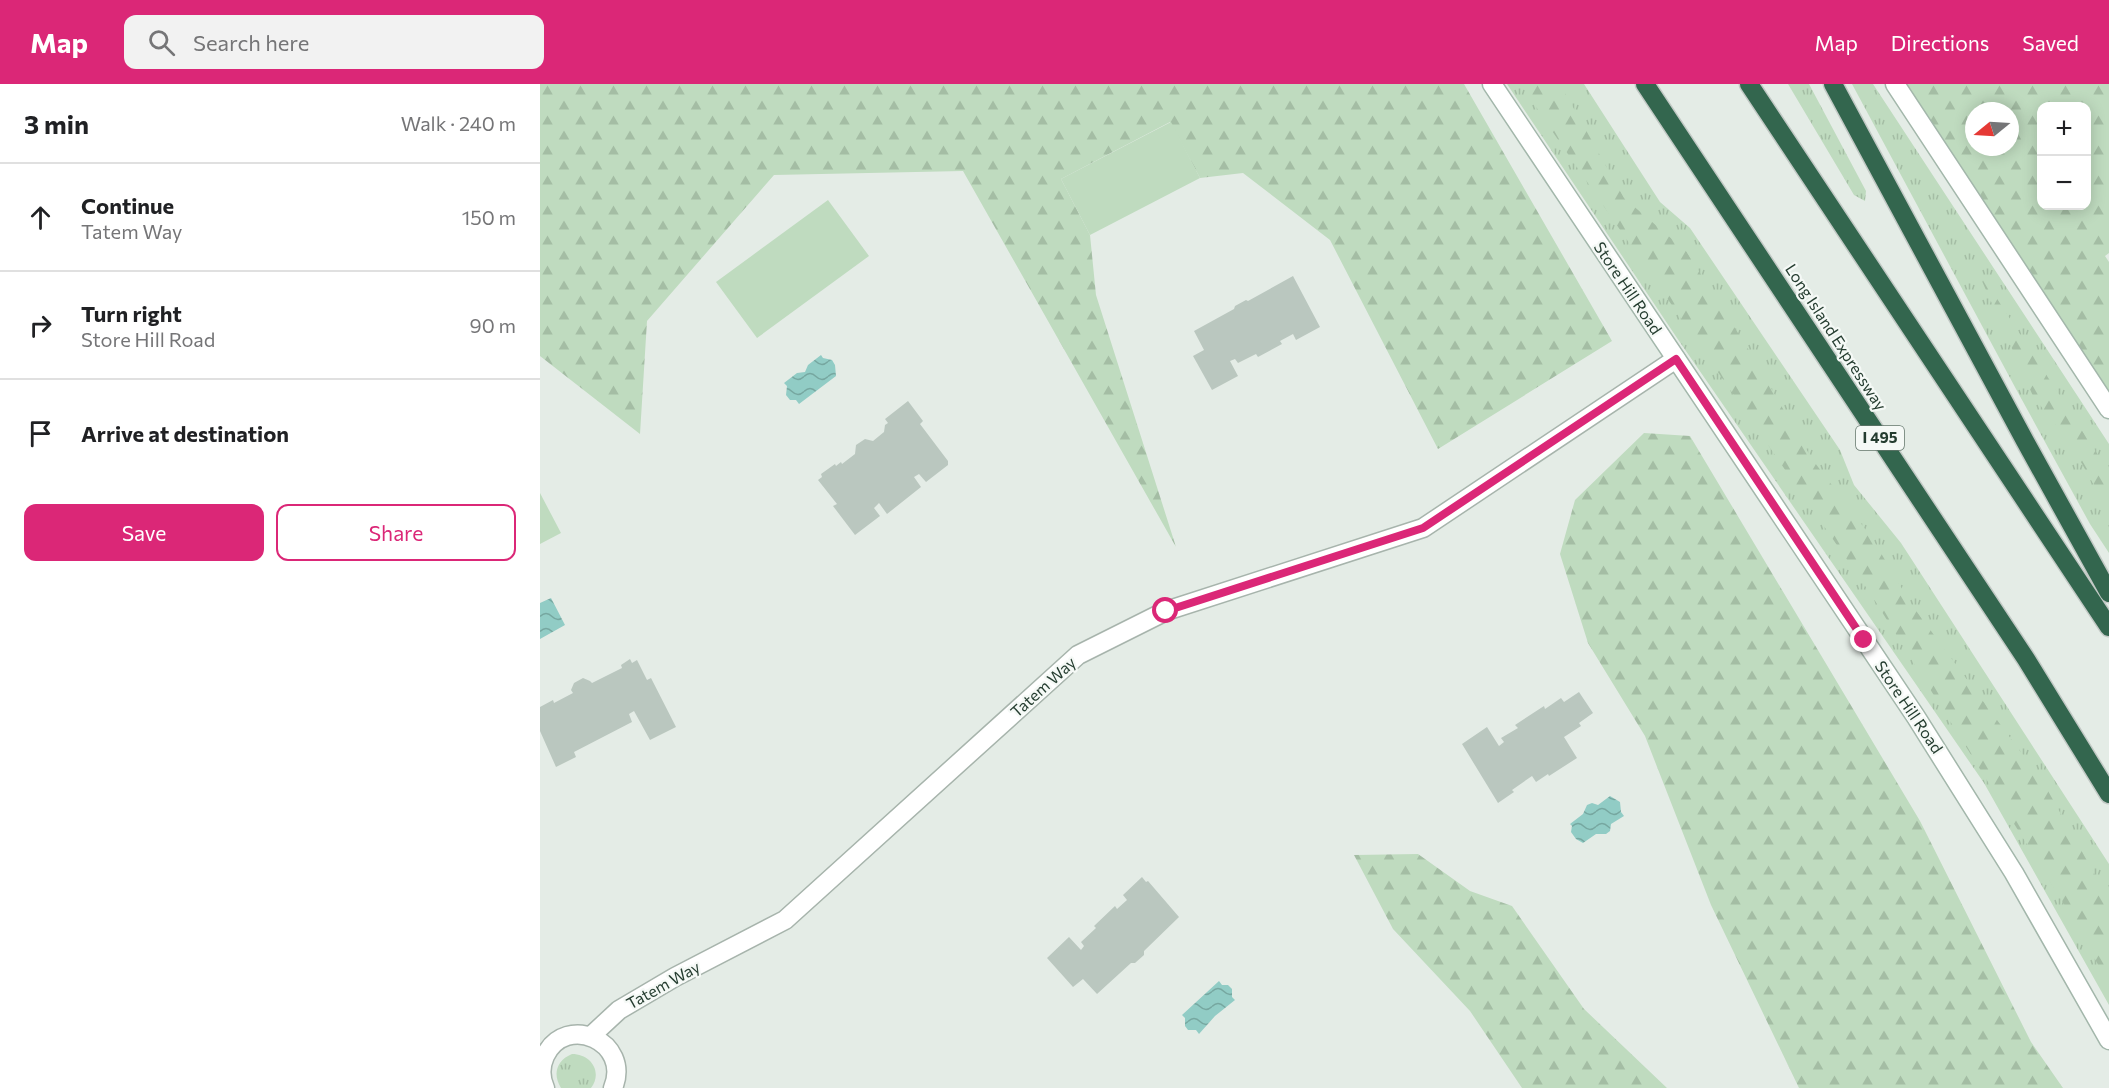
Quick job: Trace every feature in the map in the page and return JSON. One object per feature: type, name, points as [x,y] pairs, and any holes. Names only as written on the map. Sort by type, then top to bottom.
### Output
[{"type":"highway","name":"Long Island Expressway","points":[[1645,84],[2026,659],[2109,795]]},
{"type":"highway","points":[[1749,84],[2109,627]]},
{"type":"highway","points":[[1833,84],[2109,593]]},
{"type":"main road","name":"Store Hill Road","points":[[1492,84],[1916,717],[2020,883],[2109,1041]]},
{"type":"main road","points":[[1895,84],[2109,409]]},
{"type":"main road","name":"Tatem Way","points":[[591,1036],[619,1010],[675,977],[785,920],[1078,655],[1166,611],[1423,528],[1676,359]]},
{"type":"main road","points":[[545,1088],[541,1071],[542,1061],[553,1044],[571,1035],[591,1036],[607,1047],[617,1073],[613,1088]]},
{"type":"green space","points":[[540,84],[1464,84],[1612,341],[1438,449],[1330,240],[1243,173],[1200,178],[1170,122],[1061,179],[1090,235],[1096,295],[1176,547],[963,171],[774,175],[647,321],[640,434],[540,356]]},
{"type":"green space","points":[[1507,84],[1584,84],[1660,202],[1690,228],[1840,450],[1854,485],[1901,543],[2109,864],[2109,1005],[1984,783],[1677,338]]},
{"type":"green space","points":[[1521,84],[1560,84],[1624,198],[1686,251],[1750,352],[1812,459],[1872,538],[1911,604],[2043,782],[2109,900],[2109,984],[2061,899],[1872,596]]},
{"type":"green space","points":[[1788,84],[1809,84],[1866,191],[1865,201],[1854,195]]},
{"type":"green space","points":[[1852,84],[1873,84],[2109,444],[2109,553],[2090,524],[2016,389]]},
{"type":"green space","points":[[1895,84],[2109,84],[2109,253],[2105,256],[2109,262],[2109,409]]},
{"type":"green space","points":[[1171,122],[1200,178],[1090,235],[1061,179]]},
{"type":"green space","points":[[828,200],[869,256],[757,338],[716,282]]},
{"type":"green space","points":[[1974,263],[2109,472],[2109,512],[2072,446],[2033,396]]},
{"type":"green space","points":[[1644,433],[1690,436],[1920,821],[2031,1042],[2063,1088],[1799,1088],[1711,905],[1645,736],[1588,643],[1560,554],[1575,500]]},
{"type":"green space","points":[[540,493],[561,533],[540,544]]},
{"type":"green space","points":[[1418,854],[1470,891],[1512,906],[1584,1009],[1667,1088],[1522,1088],[1470,1011],[1393,929],[1354,855]]},
{"type":"green space","points":[[572,1054],[585,1057],[593,1065],[596,1076],[591,1088],[561,1088],[558,1083],[558,1068],[563,1060]]},
{"type":"water","points":[[821,355],[823,358],[832,360],[836,376],[799,404],[796,400],[790,400],[786,395],[787,386],[784,383],[797,373],[805,372],[808,365]]},
{"type":"water","points":[[551,598],[565,625],[540,639],[540,603]]},
{"type":"water","points":[[1610,796],[1620,802],[1624,816],[1611,824],[1610,831],[1606,834],[1596,834],[1583,843],[1576,839],[1571,832],[1570,824],[1583,814],[1587,805],[1592,803],[1598,805]]},
{"type":"water","points":[[1219,981],[1222,985],[1228,985],[1232,989],[1232,997],[1235,1000],[1215,1016],[1199,1034],[1196,1030],[1188,1030],[1182,1015]]},
{"type":"building","points":[[1293,276],[1320,327],[1296,340],[1293,334],[1280,341],[1282,344],[1258,357],[1256,354],[1238,363],[1235,359],[1230,361],[1238,376],[1212,390],[1193,356],[1204,350],[1194,331],[1234,309],[1235,306]]},
{"type":"building","points":[[908,401],[923,421],[920,424],[948,461],[948,465],[926,482],[919,474],[914,477],[921,487],[887,514],[879,503],[874,508],[880,516],[855,535],[833,506],[837,504],[818,480],[822,477],[821,474],[835,464],[836,466],[841,462],[842,464],[855,454],[856,445],[865,439],[873,441],[884,432],[885,425],[888,423],[885,419]]},
{"type":"building","points":[[630,659],[632,663],[637,660],[647,680],[651,678],[676,727],[650,740],[634,711],[629,714],[632,722],[574,752],[576,757],[556,767],[540,731],[540,707],[573,693],[571,690],[574,683],[583,678],[592,683],[622,668],[621,665]]},
{"type":"building","points":[[1579,692],[1593,713],[1579,723],[1581,726],[1564,737],[1577,758],[1536,782],[1532,776],[1498,803],[1462,744],[1487,727],[1499,746],[1504,742],[1501,738],[1518,728],[1515,725],[1544,706],[1545,709],[1561,698],[1564,702]]},
{"type":"building","points":[[1142,877],[1179,917],[1144,951],[1144,955],[1135,963],[1131,963],[1097,994],[1083,979],[1073,987],[1047,958],[1069,937],[1081,950],[1084,946],[1081,942],[1096,928],[1094,926],[1115,906],[1117,909],[1127,900],[1123,895]]},
{"type":"route","points":[[1166,611],[1423,528],[1676,359],[1864,640]]}]
